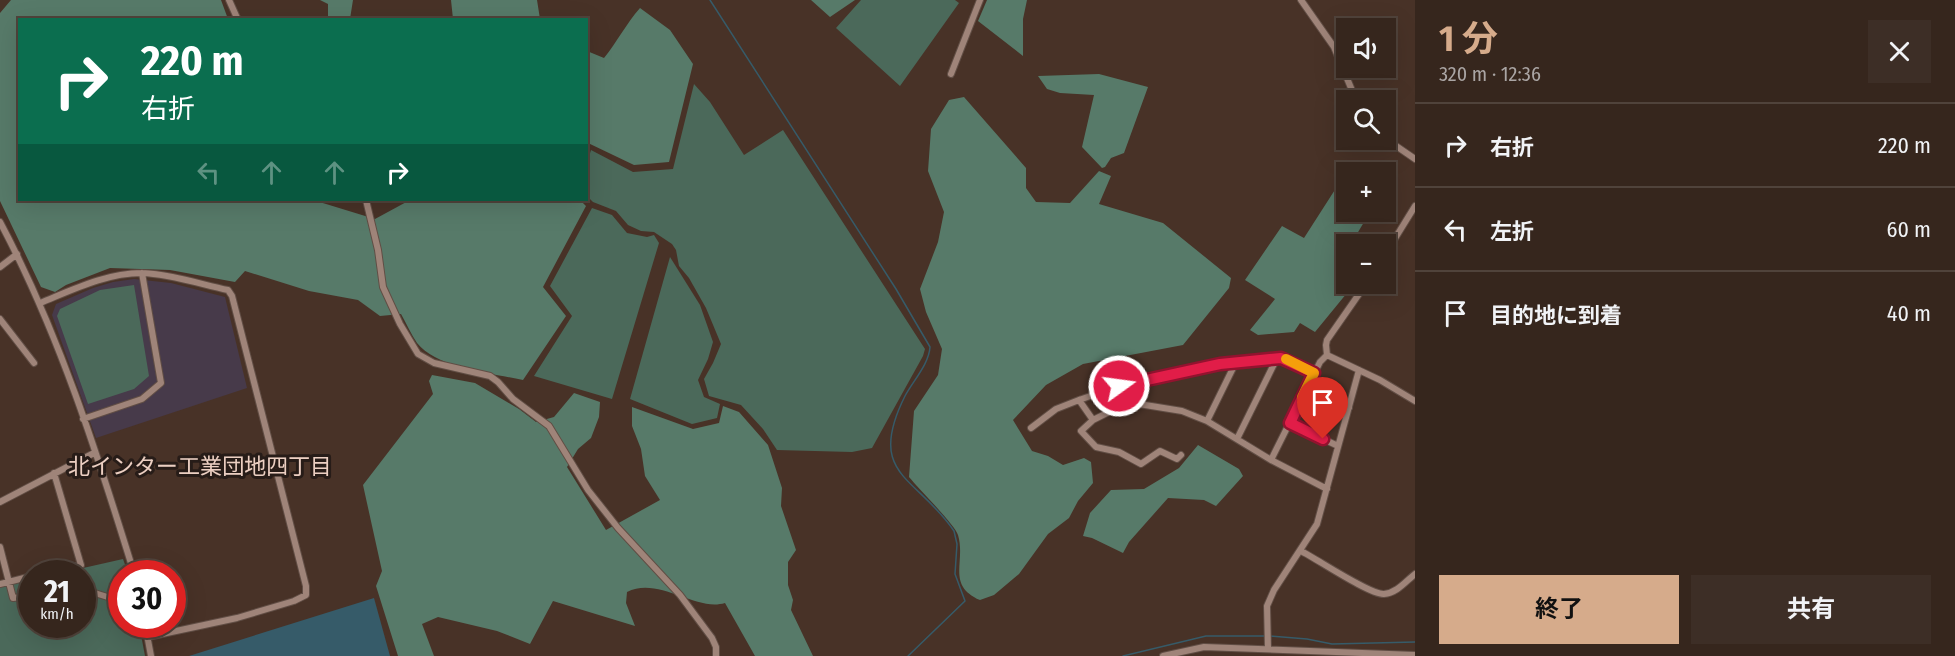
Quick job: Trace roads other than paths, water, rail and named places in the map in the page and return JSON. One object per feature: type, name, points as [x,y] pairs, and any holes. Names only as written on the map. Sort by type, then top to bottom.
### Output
[{"type":"street","points":[[229,0],[237,18]]},
{"type":"street","points":[[951,75],[980,0]]},
{"type":"street","points":[[1301,0],[1334,47],[1352,90]]},
{"type":"street","points":[[1396,146],[1415,159]]},
{"type":"street","points":[[366,201],[378,250],[383,287],[400,324],[418,354],[434,363],[490,376],[513,399],[549,426],[588,490],[618,528],[680,595],[712,638],[716,647],[716,656]]},
{"type":"street","points":[[1396,237],[1415,206]]},
{"type":"street","points":[[0,222],[40,303],[63,359],[130,560]]},
{"type":"street","points":[[0,267],[17,254]]},
{"type":"street","points":[[40,303],[98,280],[142,273],[162,275],[228,290],[232,296],[303,574],[306,595],[294,601],[237,618],[186,629]]},
{"type":"street","points":[[83,419],[142,399],[161,383],[142,273]]},
{"type":"street","points":[[1327,355],[1327,340],[1359,294]]},
{"type":"street","points":[[0,319],[34,363]]},
{"type":"street","points":[[1327,355],[1380,380],[1415,401]]},
{"type":"street","points":[[1271,459],[1314,373],[1323,357],[1327,355]]},
{"type":"street","points":[[1032,428],[1056,409],[1119,386],[1154,377],[1236,362],[1277,358],[1284,358],[1314,373]]},
{"type":"street","points":[[1237,439],[1277,358]]},
{"type":"street","points":[[1207,421],[1236,362]]},
{"type":"street","points":[[1268,649],[1267,606],[1274,590],[1317,524],[1359,370]]},
{"type":"street","points":[[1307,388],[1349,408]]},
{"type":"street","points":[[1079,400],[1093,420]]},
{"type":"street","points":[[1181,454],[1178,459],[1160,451],[1139,464],[1119,452],[1096,447],[1079,434],[1093,420],[1117,408],[1139,404],[1182,411],[1207,421],[1327,489]]},
{"type":"street","points":[[1290,423],[1338,446]]},
{"type":"street","points":[[0,502],[94,453]]},
{"type":"street","points":[[54,473],[80,560]]},
{"type":"street","points":[[0,547],[13,598],[18,597]]},
{"type":"street","points":[[1301,551],[1364,589],[1383,594],[1399,588],[1415,574]]},
{"type":"street","points":[[0,584],[18,579]]},
{"type":"street","points":[[148,638],[151,656]]},
{"type":"street","points":[[1163,656],[1204,647],[1331,654],[1415,655]]},
{"type":"water","points":[[374,598],[390,656],[189,656]]},
{"type":"waterway","points":[[710,0],[896,289],[930,347],[927,360],[905,396],[894,423],[891,443],[893,459],[901,473],[940,513],[954,531],[957,544],[955,574],[965,601],[908,656]]},
{"type":"waterway","points":[[1123,656],[1206,636],[1265,636]]},
{"type":"waterway","points":[[1270,636],[1332,644],[1415,642]]},
{"type":"district","name":"北インター工業団地四丁目","points":[[200,466]]}]
